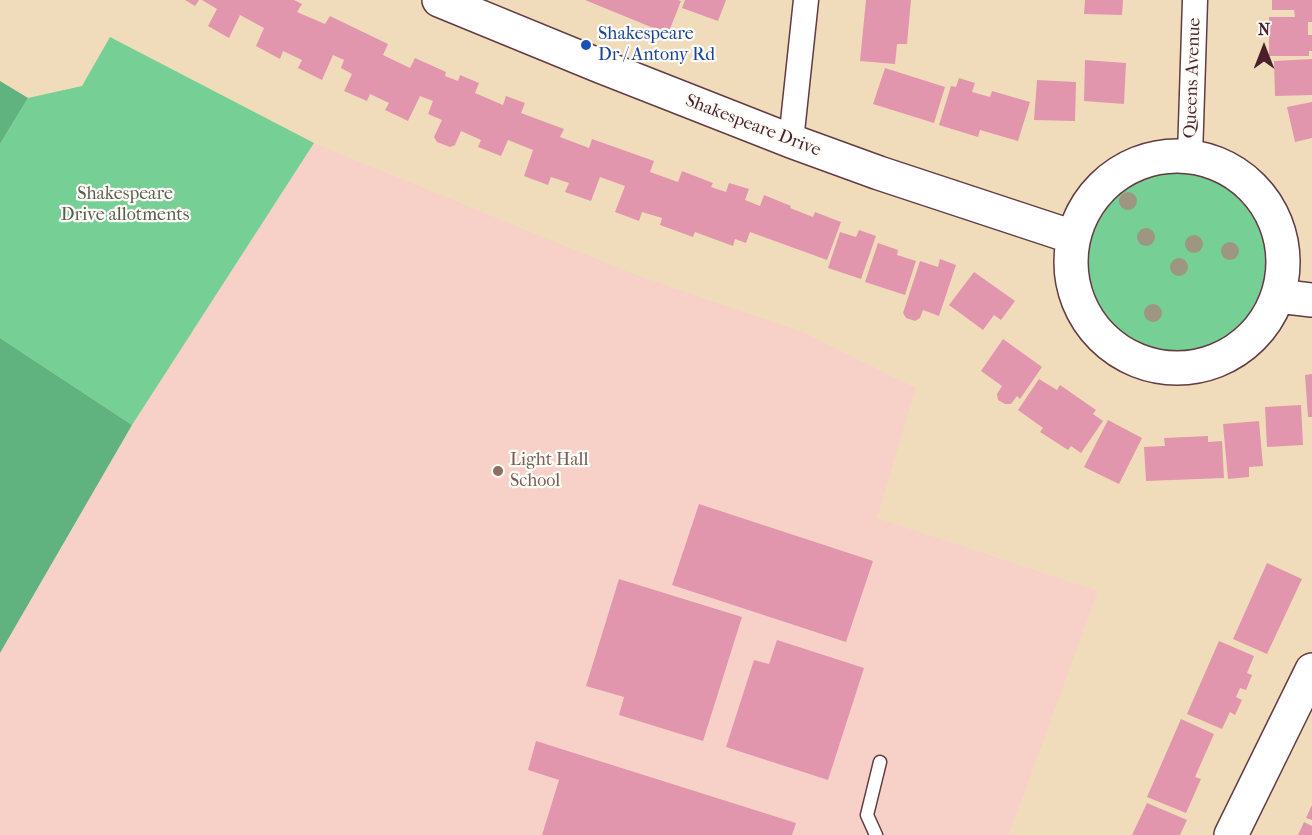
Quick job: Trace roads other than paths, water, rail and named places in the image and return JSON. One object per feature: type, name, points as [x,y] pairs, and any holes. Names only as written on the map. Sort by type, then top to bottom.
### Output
[{"type":"street","name":"Shakespeare Drive","points":[[438,0],[791,141],[879,173],[1073,237]]},
{"type":"street","points":[[791,141],[806,0]]},
{"type":"street","name":"Queens Avenue","points":[[1190,156],[1195,0]]},
{"type":"street","points":[[1190,156],[1220,164],[1247,181],[1268,205],[1280,234],[1284,266],[1278,296],[1265,322],[1245,344],[1220,359],[1192,367],[1162,367],[1134,359],[1109,343],[1089,322],[1076,295],[1071,267],[1073,237],[1085,209],[1104,184],[1129,167],[1159,157],[1190,156]]},
{"type":"street","points":[[1278,296],[1312,300]]},
{"type":"street","points":[[1231,835],[1312,670]]},
{"type":"lane","points":[[876,835],[867,815],[880,762]]},
{"type":"place","name":"Shakespeare Dr / Antony Rd","points":[[586,45]]},
{"type":"place","name":"Light Hall School","points":[[498,471]]},
{"type":"park label","name":"Shakespeare Drive allotments","points":[[125,205]]}]
